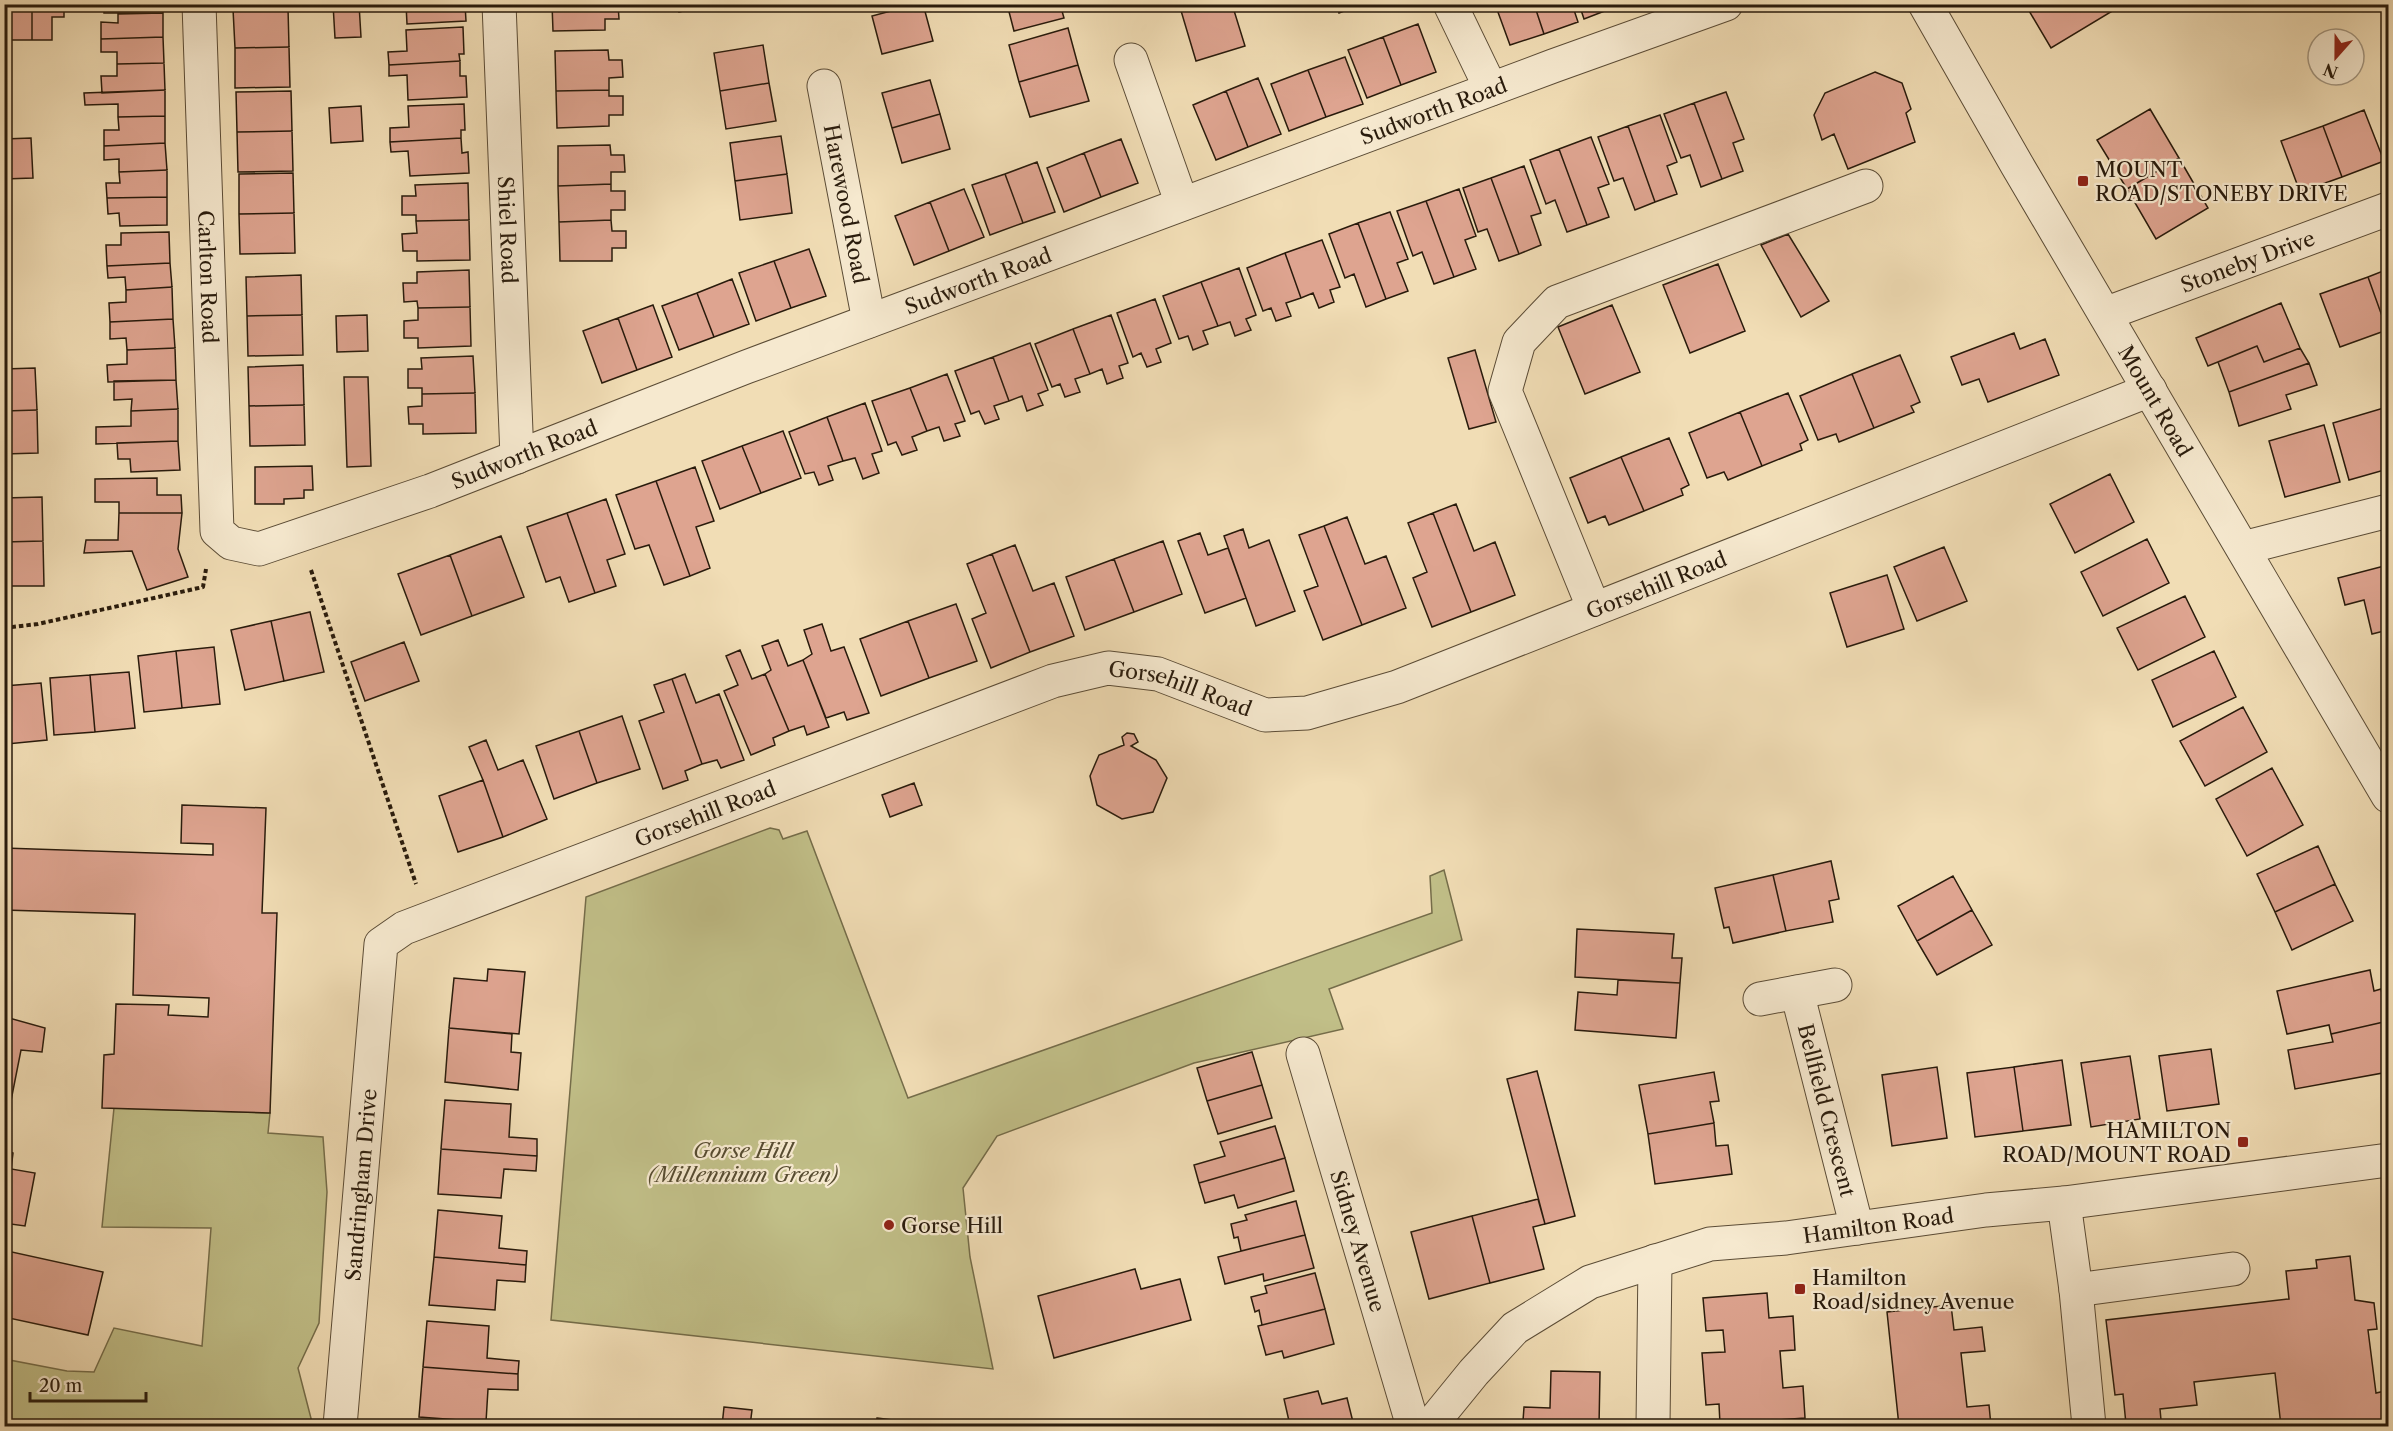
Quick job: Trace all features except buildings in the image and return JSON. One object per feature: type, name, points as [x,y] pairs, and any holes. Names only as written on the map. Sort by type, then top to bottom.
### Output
[{"type":"street","name":"Carlton Road","points":[[199,4],[224,537]]},
{"type":"street","name":"Shiel Road","points":[[499,4],[517,457]]},
{"type":"street","points":[[1450,4],[1491,89]]},
{"type":"street","name":"Sudworth Road","points":[[224,537],[259,549],[430,491],[869,321],[1491,89],[1726,4]]},
{"type":"street","name":"Mount Road","points":[[1925,4],[2105,314],[2386,786]]},
{"type":"street","points":[[1131,60],[1182,204]]},
{"type":"street","name":"Harewood Road","points":[[824,86],[869,321]]},
{"type":"street","points":[[1594,609],[1505,391],[1519,342],[1557,302],[1866,186]]},
{"type":"street","name":"Stoneby Drive","points":[[2105,314],[2388,209]]},
{"type":"street","name":"Gorsehill Road","points":[[381,944],[404,928],[1053,681],[1108,668],[1158,674],[1265,715],[1307,713],[1397,687],[2150,390]]},
{"type":"street","points":[[2243,548],[2388,510]]},
{"type":"street","name":"Sandringham Drive","points":[[340,1426],[381,944]]},
{"type":"street","points":[[1760,999],[1835,985]]},
{"type":"street","name":"Bellfield Crescent","points":[[1797,992],[1857,1228]]},
{"type":"street","name":"Sidney Avenue","points":[[1303,1054],[1413,1426]]},
{"type":"street","name":"Hamilton Road","points":[[1430,1426],[1474,1372],[1515,1328],[1590,1282],[1710,1244],[1786,1238],[1986,1210],[2064,1203],[2388,1160]]},
{"type":"street","points":[[2064,1203],[2076,1290],[2089,1426]]},
{"type":"street","points":[[1653,1426],[1655,1261]]},
{"type":"street","points":[[2076,1290],[2233,1269]]},
{"type":"path","points":[[299,536],[428,919]]},
{"type":"path","points":[[4,628],[38,624],[203,586],[208,557],[224,537]]},
{"type":"green space","name":"Gorse Hill (Millennium Green)","points":[[770,828],[779,830],[783,839],[807,831],[908,1098],[1432,913],[1430,876],[1444,870],[1462,940],[1329,989],[1343,1029],[1194,1063],[997,1136],[963,1188],[970,1257],[993,1369],[551,1320],[586,897]]},
{"type":"green space","points":[[114,1108],[270,1113],[268,1133],[323,1137],[327,1192],[319,1323],[298,1368],[313,1426],[5,1426],[4,1359],[67,1371],[94,1372],[114,1328],[202,1346],[211,1228],[102,1227]]},
{"type":"place","name":"MOUNT ROAD/STONEBY DRIVE","points":[[2083,181]]},
{"type":"place","name":"HAMILTON ROAD/MOUNT ROAD","points":[[2243,1142]]},
{"type":"place","name":"Gorse Hill","points":[[889,1225]]},
{"type":"place","name":"Hamilton Road/sidney Avenue","points":[[1800,1289]]}]
